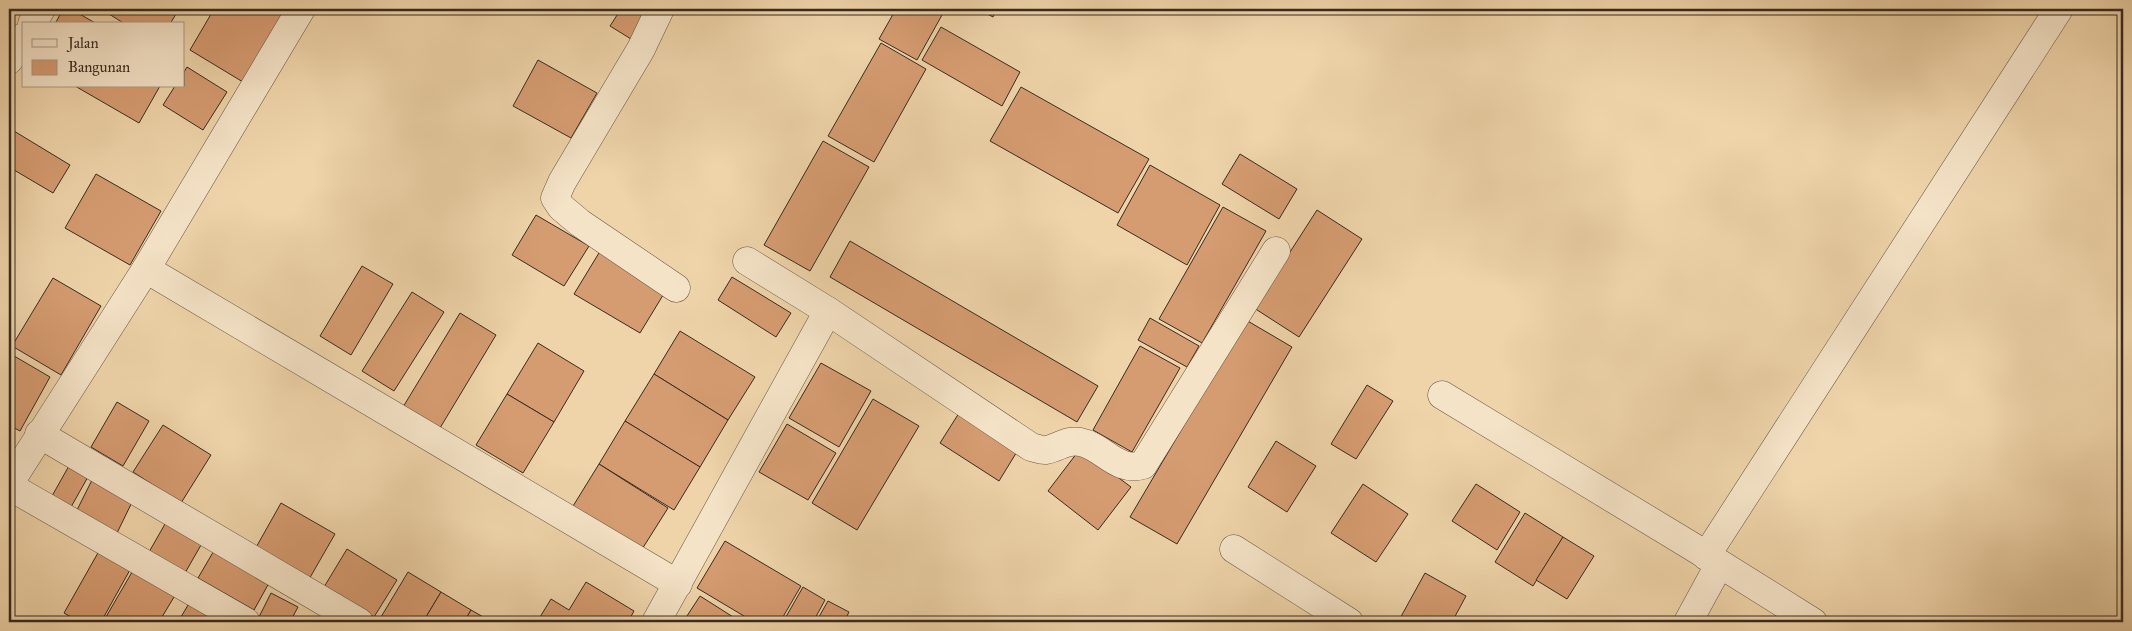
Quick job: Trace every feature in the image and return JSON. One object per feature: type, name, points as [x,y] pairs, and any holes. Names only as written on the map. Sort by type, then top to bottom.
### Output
[{"type":"street","points":[[33,22],[42,9]]},
{"type":"street","points":[[246,622],[9,485],[39,434],[146,269],[301,9]]},
{"type":"street","points":[[660,9],[641,49],[562,182],[555,198],[561,207],[580,223],[676,288]]},
{"type":"street","points":[[1688,622],[1713,560],[2059,9]]},
{"type":"street","points":[[9,60],[22,40]]},
{"type":"street","points":[[747,261],[828,311],[1031,447],[1045,450],[1070,441],[1081,442],[1122,465],[1135,468],[1143,465],[1276,251]]},
{"type":"street","points":[[146,269],[678,584]]},
{"type":"street","points":[[656,622],[828,311]]},
{"type":"street","points":[[1442,395],[1813,622]]},
{"type":"street","points":[[39,434],[359,622]]},
{"type":"street","points":[[1234,549],[1349,622]]},
{"type":"building","points":[[63,9],[71,9],[94,22],[56,22]]},
{"type":"building","points":[[101,9],[179,9],[171,22],[122,22]]},
{"type":"building","points":[[214,9],[286,9],[243,82],[190,50]]},
{"type":"building","points":[[621,9],[649,9],[631,39],[610,26]]},
{"type":"building","points":[[896,9],[930,9],[942,15],[917,60],[879,39]]},
{"type":"building","points":[[978,9],[997,9],[993,17]]},
{"type":"building","points":[[941,27],[1020,72],[1002,106],[922,60]]},
{"type":"building","points":[[881,43],[926,69],[874,162],[828,136]]},
{"type":"building","points":[[538,60],[597,93],[571,138],[513,106]]},
{"type":"building","points":[[187,67],[227,92],[203,130],[163,105],[174,88],[185,88],[185,70]]},
{"type":"building","points":[[1021,87],[1149,159],[1118,213],[990,141]]},
{"type":"building","points":[[78,88],[159,88],[139,123]]},
{"type":"building","points":[[9,128],[70,165],[53,193],[9,167]]},
{"type":"building","points":[[823,141],[869,167],[810,271],[764,245]]},
{"type":"building","points":[[1240,154],[1297,189],[1279,219],[1222,184]]},
{"type":"building","points":[[1150,165],[1220,205],[1187,265],[1117,225]]},
{"type":"building","points":[[96,174],[161,211],[130,265],[65,228]]},
{"type":"building","points":[[1223,207],[1266,231],[1202,343],[1159,319]]},
{"type":"building","points":[[1317,210],[1362,239],[1299,337],[1254,308]]},
{"type":"building","points":[[536,215],[589,246],[564,286],[512,255]]},
{"type":"building","points":[[850,241],[1098,386],[1077,422],[830,277]]},
{"type":"building","points":[[602,248],[668,287],[640,333],[574,294]]},
{"type":"building","points":[[362,266],[393,284],[351,355],[320,336]]},
{"type":"building","points":[[732,277],[791,313],[776,337],[718,300]]},
{"type":"building","points":[[53,278],[101,306],[61,375],[12,346]]},
{"type":"building","points":[[412,292],[444,312],[394,391],[362,371]]},
{"type":"building","points":[[460,313],[496,335],[437,433],[400,412]]},
{"type":"building","points":[[1150,318],[1199,346],[1187,367],[1138,340]]},
{"type":"building","points":[[1246,320],[1292,347],[1177,544],[1130,517]]},
{"type":"building","points":[[680,331],[755,377],[728,420],[654,374]]},
{"type":"building","points":[[538,343],[584,371],[554,422],[507,394]]},
{"type":"building","points":[[1140,346],[1180,368],[1132,452],[1093,430]]},
{"type":"building","points":[[9,353],[50,377],[20,431],[9,425]]},
{"type":"building","points":[[821,363],[871,391],[839,447],[789,418]]},
{"type":"building","points":[[654,374],[728,420],[700,467],[625,421]]},
{"type":"building","points":[[1367,385],[1393,401],[1356,459],[1331,444]]},
{"type":"building","points":[[507,394],[554,422],[523,473],[476,445]]},
{"type":"building","points":[[873,399],[919,426],[857,530],[812,503]]},
{"type":"building","points":[[117,402],[149,421],[123,466],[91,447]]},
{"type":"building","points":[[959,413],[1018,450],[999,481],[940,443]]},
{"type":"building","points":[[625,421],[700,467],[674,510],[599,464]]},
{"type":"building","points":[[787,424],[836,453],[808,500],[759,472]]},
{"type":"building","points":[[163,425],[211,455],[181,503],[133,472]]},
{"type":"building","points":[[1276,441],[1316,466],[1287,512],[1248,487]]},
{"type":"building","points":[[1080,449],[1131,487],[1098,530],[1048,491]]},
{"type":"building","points":[[70,464],[89,475],[71,507],[52,496]]},
{"type":"building","points":[[599,464],[668,508],[639,554],[570,511]]},
{"type":"building","points":[[96,472],[137,492],[117,533],[76,512]]},
{"type":"building","points":[[1363,484],[1408,514],[1376,562],[1331,533]]},
{"type":"building","points":[[1476,484],[1520,512],[1497,550],[1452,521]]},
{"type":"building","points":[[281,503],[335,534],[308,581],[254,551]]},
{"type":"building","points":[[1525,513],[1563,537],[1533,586],[1495,562]]},
{"type":"building","points":[[169,517],[205,538],[185,573],[149,552]]},
{"type":"building","points":[[1563,537],[1594,556],[1567,599],[1536,580]]},
{"type":"building","points":[[725,541],[801,586],[780,622],[754,622],[697,588]]},
{"type":"building","points":[[219,542],[274,574],[254,610],[198,578]]},
{"type":"building","points":[[347,549],[397,580],[374,617],[324,587]]},
{"type":"building","points":[[99,551],[131,568],[101,622],[80,622],[64,613]]},
{"type":"building","points":[[135,567],[177,592],[159,622],[103,622]]},
{"type":"building","points":[[408,572],[441,592],[423,622],[378,622]]},
{"type":"building","points":[[1425,573],[1466,596],[1452,622],[1398,622]]},
{"type":"building","points":[[586,582],[634,611],[628,622],[537,622],[551,599],[569,610]]},
{"type":"building","points":[[803,587],[825,600],[813,622],[783,622]]},
{"type":"building","points":[[441,592],[471,610],[464,622],[423,622]]},
{"type":"building","points":[[271,593],[298,607],[290,622],[269,622],[259,617]]},
{"type":"building","points":[[700,596],[741,622],[683,622]]},
{"type":"building","points":[[191,600],[228,622],[178,622]]},
{"type":"building","points":[[828,601],[849,612],[844,622],[816,622]]},
{"type":"building","points":[[471,610],[492,622],[464,622]]}]
